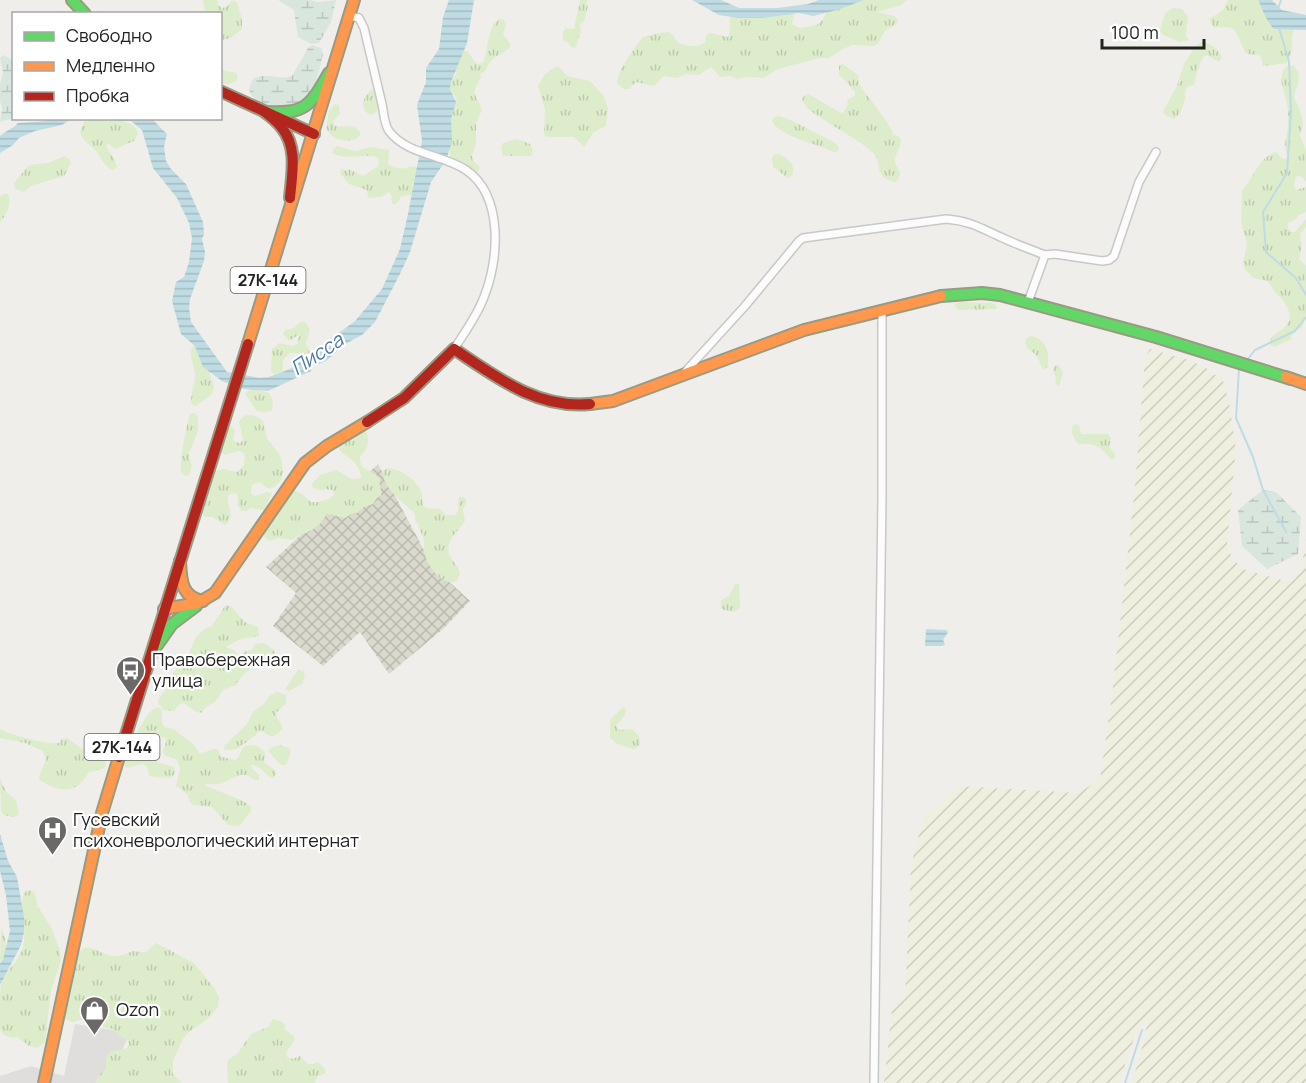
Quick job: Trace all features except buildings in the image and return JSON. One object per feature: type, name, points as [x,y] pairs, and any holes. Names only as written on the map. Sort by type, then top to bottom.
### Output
[{"type":"main road","points":[[72,0],[83,12]]},
{"type":"main road","name":"27К-144","points":[[44,1083],[102,813],[354,0]]},
{"type":"main road","points":[[265,112],[284,114],[308,106],[316,97],[339,53]]},
{"type":"main road","points":[[222,92],[314,134]]},
{"type":"main road","points":[[265,112],[282,128],[290,141],[293,157],[290,212]]},
{"type":"main road","points":[[149,659],[172,624],[216,593],[305,463],[317,452],[396,404],[422,382],[454,349],[526,394],[566,405],[613,401],[804,330],[914,301],[982,293],[1028,302],[1156,337],[1306,383]]},
{"type":"main road","points":[[180,558],[184,590],[193,599],[204,601]]},
{"type":"main road","points":[[164,609],[204,601]]},
{"type":"street","points":[[350,16],[359,18],[364,28],[387,129],[400,142],[453,164],[475,178],[483,187],[493,217],[495,250],[490,282],[467,330],[454,349]]},
{"type":"street","points":[[683,375],[803,238],[946,219],[963,220],[1045,255],[1109,260],[1114,256],[1139,182],[1156,152]]},
{"type":"street","points":[[1028,302],[1045,255]]},
{"type":"street","points":[[874,1083],[882,496],[882,310]]},
{"type":"shaded area","points":[[378,464],[433,567],[470,601],[443,629],[389,674],[360,632],[323,666],[273,626],[296,593],[266,567]]},
{"type":"shaded area","points":[[75,1024],[130,1033],[107,1083],[0,1083],[0,1076],[31,1066],[64,1076]]},
{"type":"green space","points":[[203,0],[217,0],[218,5],[222,8],[232,1],[237,2],[242,19],[242,29],[231,38],[222,40],[222,12],[205,12]]},
{"type":"green space","points":[[278,0],[318,2],[336,0],[331,22],[319,43],[311,44],[298,37],[294,10]]},
{"type":"green space","points":[[580,0],[588,0],[586,3],[588,6],[584,21],[580,24],[581,30],[574,48],[568,42],[563,41],[563,32],[566,28],[574,29]]},
{"type":"green space","points":[[838,0],[907,0],[901,5],[877,12],[898,19],[897,24],[885,31],[874,46],[852,45],[829,58],[820,58],[776,70],[764,78],[720,77],[711,67],[699,75],[686,74],[677,78],[663,76],[654,86],[636,82],[629,89],[624,89],[617,83],[623,66],[644,37],[669,32],[681,44],[699,45],[705,42],[706,35],[710,33],[728,37],[732,14],[791,11],[794,15],[792,24],[800,28],[817,25],[824,18],[830,5]]},
{"type":"green space","points":[[1228,0],[1265,0],[1296,25],[1292,35],[1291,54],[1287,63],[1263,66],[1261,57],[1245,51],[1235,30],[1213,27],[1209,19],[1223,10]]},
{"type":"green space","points":[[1173,8],[1182,9],[1188,17],[1186,36],[1189,40],[1180,42],[1163,35],[1160,31],[1165,13]]},
{"type":"green space","points":[[499,19],[504,20],[506,24],[503,34],[511,45],[493,59],[480,74],[475,94],[482,110],[476,123],[476,143],[472,157],[480,167],[476,176],[467,175],[455,168],[450,160],[450,143],[444,108],[457,102],[450,89],[457,73],[454,69],[461,51],[468,52],[478,64],[483,63],[492,28]]},
{"type":"green space","points":[[1201,42],[1214,47],[1222,58],[1219,62],[1207,55],[1203,57],[1196,74],[1195,84],[1187,87],[1180,113],[1174,119],[1165,115],[1163,111],[1177,86],[1184,64],[1194,48]]},
{"type":"green space","points":[[312,45],[321,48],[323,53],[309,98],[294,106],[276,108],[267,106],[253,97],[249,89],[252,80],[262,76],[292,76]]},
{"type":"green space","points":[[3,55],[12,60],[12,118],[0,122],[2,108],[0,85],[3,72],[0,58]]},
{"type":"green space","points":[[843,64],[858,75],[859,84],[894,135],[901,140],[895,159],[900,176],[895,182],[888,180],[881,173],[874,154],[807,108],[802,100],[808,94],[843,113],[848,105],[847,100],[855,96],[855,92],[839,74],[839,65]]},
{"type":"green space","points":[[1291,65],[1295,67],[1299,75],[1294,98],[1302,116],[1300,135],[1306,150],[1306,182],[1300,175],[1296,177],[1294,186],[1296,190],[1306,187],[1306,212],[1288,223],[1288,228],[1290,232],[1295,232],[1306,219],[1306,227],[1300,234],[1302,246],[1299,259],[1306,266],[1306,316],[1302,328],[1293,331],[1291,339],[1274,347],[1270,345],[1272,337],[1286,326],[1290,315],[1267,281],[1253,278],[1244,268],[1247,245],[1241,222],[1242,190],[1265,158],[1276,152],[1283,159],[1287,158],[1285,145],[1288,108],[1281,80],[1283,71]]},
{"type":"green space","points":[[558,66],[567,76],[590,81],[603,95],[608,108],[606,126],[594,132],[584,147],[574,137],[546,137],[544,133],[545,109],[538,86],[545,74]]},
{"type":"green space","points":[[222,70],[236,73],[238,77],[236,81],[229,84],[222,83]]},
{"type":"green space","points":[[372,89],[376,92],[379,111],[371,115],[367,113],[363,104]]},
{"type":"green space","points":[[335,104],[339,105],[340,114],[333,121],[334,125],[356,128],[361,135],[357,138],[347,141],[338,139],[326,129],[329,111]]},
{"type":"green space","points":[[779,116],[835,143],[839,150],[835,153],[791,136],[776,127],[772,121],[774,117]]},
{"type":"green space","points":[[85,120],[118,120],[134,126],[138,134],[134,141],[115,149],[108,143],[106,147],[117,167],[113,170],[105,164],[80,132]]},
{"type":"green space","points":[[517,139],[530,144],[533,152],[531,156],[503,156],[501,147],[503,143]]},
{"type":"green space","points":[[337,146],[355,151],[371,147],[389,150],[388,164],[402,169],[419,167],[418,180],[412,184],[414,191],[412,195],[402,196],[393,205],[389,192],[381,197],[368,198],[367,190],[349,184],[340,173],[341,169],[351,170],[363,176],[378,166],[377,157],[349,157],[332,153]]},
{"type":"green space","points":[[779,154],[789,160],[792,166],[792,176],[788,178],[773,167],[772,158]]},
{"type":"green space","points":[[65,156],[71,163],[64,176],[31,186],[24,192],[15,189],[14,183],[29,165],[48,163]]},
{"type":"green space","points":[[8,194],[9,205],[0,222],[0,197]]},
{"type":"green space","points":[[959,302],[992,303],[997,309],[960,310],[955,304]]},
{"type":"green space","points":[[300,322],[305,322],[310,330],[306,343],[312,356],[304,360],[298,353],[289,353],[283,360],[283,371],[275,375],[271,372],[272,349],[279,343],[293,346],[297,344],[300,334],[289,341],[283,334],[285,330],[294,328]]},
{"type":"green space","points":[[1030,336],[1040,340],[1046,347],[1047,368],[1044,369],[1036,355],[1027,347],[1026,339]]},
{"type":"green space","points":[[195,343],[211,369],[210,374],[214,387],[211,395],[196,406],[192,405],[191,398],[195,372],[191,351]]},
{"type":"green space","points":[[1150,349],[1189,360],[1206,368],[1223,381],[1229,402],[1236,449],[1227,544],[1232,558],[1243,569],[1288,582],[1295,579],[1302,566],[1306,538],[1306,1083],[1132,1083],[1147,1023],[1142,1021],[1119,1083],[884,1083],[892,1009],[905,998],[911,865],[923,819],[959,786],[1079,793],[1100,779],[1112,695],[1135,487],[1145,357]]},
{"type":"green space","points":[[1059,365],[1063,373],[1059,387],[1055,383],[1053,370]]},
{"type":"green space","points":[[251,388],[269,393],[273,401],[272,410],[264,413],[256,410],[245,394]]},
{"type":"green space","points":[[191,413],[195,413],[198,417],[198,431],[189,453],[192,466],[189,475],[185,476],[181,472],[181,461]]},
{"type":"green space","points":[[246,415],[256,416],[263,421],[267,439],[279,453],[282,462],[281,481],[271,489],[260,482],[252,485],[251,494],[255,496],[267,492],[272,493],[264,510],[250,508],[242,511],[239,508],[237,494],[232,493],[228,496],[230,515],[228,523],[224,525],[213,517],[204,517],[203,513],[215,471],[224,469],[237,472],[244,465],[243,452],[238,451],[225,455],[221,452],[227,430],[231,427],[235,430],[233,439],[235,442],[240,443],[243,440],[239,421]]},
{"type":"green space","points":[[1074,424],[1079,425],[1081,434],[1108,434],[1111,438],[1109,447],[1115,454],[1115,458],[1111,460],[1094,445],[1078,444],[1071,432]]},
{"type":"green space","points":[[361,431],[366,431],[368,441],[365,451],[360,456],[360,461],[364,468],[380,479],[381,496],[373,504],[345,518],[327,514],[319,525],[292,540],[278,538],[269,541],[264,536],[266,527],[292,491],[310,501],[317,502],[329,499],[334,494],[332,490],[317,490],[311,485],[320,475],[336,470],[352,479],[361,478],[358,468],[339,449],[347,439]]},
{"type":"green space","points":[[387,468],[403,473],[417,484],[426,508],[440,509],[446,515],[455,515],[458,511],[459,497],[464,497],[467,501],[463,509],[465,521],[451,539],[448,549],[460,573],[457,581],[451,582],[440,578],[431,568],[425,557],[424,540],[418,523],[415,521],[415,514],[389,489],[383,477],[383,471]]},
{"type":"green space","points":[[1263,490],[1276,492],[1301,517],[1298,554],[1267,569],[1242,546],[1238,510]]},
{"type":"green space","points":[[735,584],[739,584],[740,608],[734,612],[721,609],[721,600],[729,596]]},
{"type":"green space","points":[[230,605],[245,622],[258,627],[259,636],[240,639],[226,647],[234,650],[239,658],[244,652],[253,649],[255,644],[264,643],[275,651],[274,660],[247,672],[236,685],[223,690],[215,702],[201,713],[184,703],[174,711],[164,710],[158,703],[159,698],[167,688],[172,674],[189,653],[196,637],[206,628],[211,627],[225,606]]},
{"type":"green space","points":[[298,670],[303,671],[305,675],[302,684],[289,691],[285,689]]},
{"type":"green space","points":[[277,692],[286,695],[286,703],[276,713],[282,730],[274,736],[261,731],[237,749],[224,750],[225,745],[246,725],[253,712],[264,704],[269,696]]},
{"type":"green space","points":[[158,707],[162,710],[162,723],[165,727],[174,729],[200,754],[217,749],[222,757],[235,760],[245,746],[251,745],[259,747],[265,753],[264,762],[275,770],[274,778],[251,765],[259,775],[259,780],[241,775],[223,783],[204,785],[251,806],[251,811],[239,826],[228,825],[212,807],[193,805],[187,794],[176,786],[180,769],[177,760],[164,755],[165,738],[160,737],[158,740],[154,756],[157,762],[174,767],[175,772],[172,778],[149,775],[147,767],[143,764],[126,768],[124,758],[126,751],[132,742],[145,744],[147,740],[137,731],[148,714]]},
{"type":"green space","points":[[623,707],[626,710],[625,715],[616,726],[619,730],[632,729],[639,736],[640,745],[634,749],[617,744],[610,738],[610,720]]},
{"type":"green space","points":[[0,729],[20,737],[46,742],[59,743],[62,739],[67,738],[88,753],[105,757],[106,766],[103,769],[89,772],[79,785],[73,788],[54,787],[40,780],[39,776],[46,759],[43,751],[25,743],[0,738]]},
{"type":"green space","points":[[280,745],[289,748],[291,752],[286,765],[281,765],[268,751]]},
{"type":"green space","points":[[0,778],[6,792],[16,800],[19,814],[15,817],[4,815],[1,811]]},
{"type":"green space","points":[[31,890],[35,893],[38,907],[51,927],[60,951],[61,961],[51,990],[45,1042],[38,1048],[29,1046],[17,1037],[4,1035],[0,1029],[1,982],[23,947],[21,903],[26,891]]},
{"type":"green space","points":[[1,928],[6,946],[0,963]]},
{"type":"green space","points":[[156,943],[194,963],[215,989],[219,998],[218,1007],[209,1018],[183,1039],[173,1061],[173,1074],[182,1083],[95,1083],[106,1069],[108,1054],[127,1048],[129,1044],[128,1040],[119,1036],[113,1029],[100,1027],[86,1019],[72,1022],[64,1019],[77,955],[84,948],[92,948],[111,956],[133,951],[144,952]]},
{"type":"green space","points":[[273,1019],[282,1022],[285,1030],[295,1039],[286,1053],[287,1057],[292,1059],[300,1056],[309,1064],[318,1062],[326,1073],[317,1077],[315,1083],[228,1083],[227,1063],[229,1059],[237,1054],[251,1034],[268,1027]]},
{"type":"water","name":"Писса","points":[[449,0],[474,0],[467,43],[451,82],[450,89],[456,102],[451,119],[452,142],[446,160],[431,182],[410,252],[375,322],[362,335],[345,344],[326,361],[312,366],[311,371],[268,391],[244,389],[222,381],[203,367],[195,346],[181,334],[172,301],[176,282],[184,277],[189,262],[192,238],[189,223],[177,198],[153,168],[142,130],[131,121],[116,120],[153,120],[167,134],[164,147],[166,161],[186,184],[203,222],[204,261],[190,299],[191,322],[227,372],[260,378],[269,377],[290,369],[355,321],[382,289],[400,249],[408,214],[422,141],[417,105],[426,82],[426,68],[439,49],[443,17]]},
{"type":"water","points":[[692,0],[721,0],[739,8],[777,8],[808,4],[819,0],[864,0],[813,16],[799,13],[762,18],[738,18],[719,15]]},
{"type":"water","points":[[1258,0],[1272,0],[1282,10],[1306,15],[1306,30],[1274,29]]},
{"type":"water","points":[[70,120],[62,125],[35,131],[19,138],[0,153],[0,136],[4,132],[18,123]]},
{"type":"water","points":[[926,629],[946,630],[948,632],[943,640],[945,644],[925,646]]},
{"type":"water","points":[[0,834],[8,861],[17,877],[24,917],[24,932],[21,945],[0,985],[0,964],[10,931],[6,895],[0,871]]},
{"type":"waterway","points":[[1278,9],[1281,0]]},
{"type":"waterway","points":[[1279,28],[1289,61],[1291,112],[1287,173],[1263,212],[1266,252],[1296,278],[1306,295]]},
{"type":"waterway","points":[[1248,359],[1255,350],[1295,331],[1306,317]]},
{"type":"waterway","points":[[1239,369],[1236,418],[1253,457],[1263,490],[1286,532]]},
{"type":"waterway","points":[[1125,1083],[1142,1030]]},
{"type":"traffic: fast","points":[[72,0],[83,12]]},
{"type":"traffic: fast","points":[[265,112],[289,112],[305,106],[317,94],[329,73]]},
{"type":"traffic: fast","points":[[941,296],[982,293],[1000,295],[1156,337],[1291,379]]},
{"type":"traffic: fast","points":[[155,648],[172,624],[196,606]]},
{"type":"traffic: slow","points":[[248,344],[354,0]]},
{"type":"traffic: slow","points":[[590,404],[613,401],[804,330],[941,296]]},
{"type":"traffic: slow","points":[[1286,377],[1306,384]]},
{"type":"traffic: slow","points":[[164,609],[198,603],[215,593],[305,463],[327,446],[367,422]]},
{"type":"traffic: slow","points":[[180,561],[182,581],[186,592],[203,601]]},
{"type":"traffic: slow","points":[[44,1083],[102,813],[119,757]]},
{"type":"traffic: jam","points":[[222,92],[314,134]]},
{"type":"traffic: jam","points":[[265,112],[280,126],[290,144],[293,162],[290,198]]},
{"type":"traffic: jam","points":[[119,757],[248,344]]},
{"type":"traffic: jam","points":[[367,422],[404,398],[454,349],[502,380],[535,396],[571,404],[590,404]]},
{"type":"place","name":"Правобережная улица","points":[[131,696]]},
{"type":"place","name":"Гусевский психоневрологический интернат","points":[[52,856]]},
{"type":"place","name":"Ozon","points":[[95,1036]]}]
